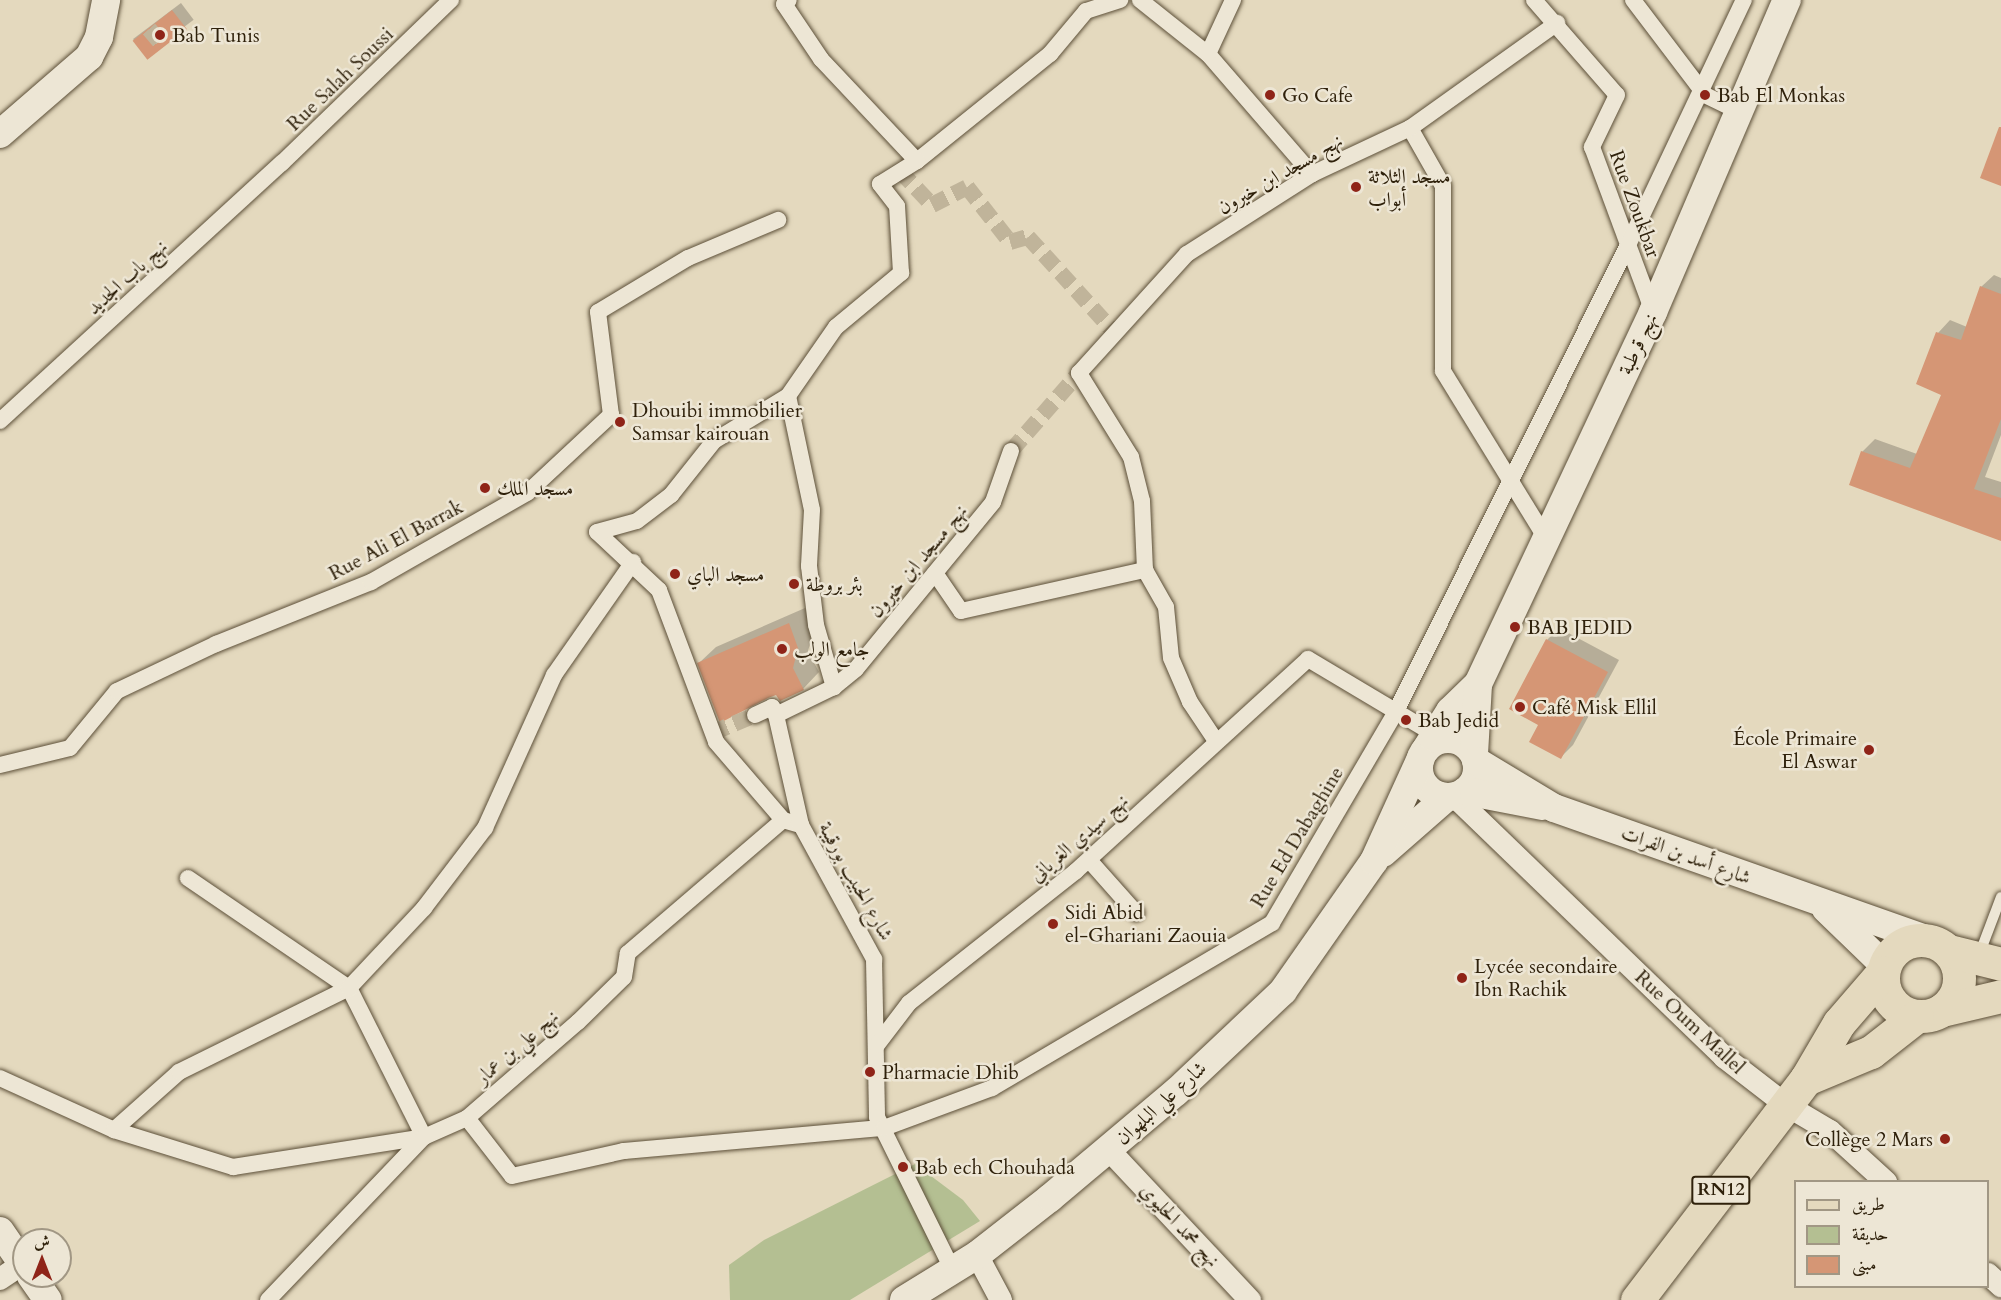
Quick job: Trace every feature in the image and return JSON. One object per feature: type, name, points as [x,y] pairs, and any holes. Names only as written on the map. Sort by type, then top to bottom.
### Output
[{"type":"main road","points":[[1905,942],[1964,953],[1959,970],[1960,981],[1951,1002],[1930,1013],[1871,1052],[1806,1079],[1839,1023],[1905,942]]},
{"type":"main road","points":[[1884,969],[1887,996],[1905,1012],[1930,1013],[2001,996]]},
{"type":"main road","name":"RN12","points":[[1642,1298],[1806,1079]]},
{"type":"street","points":[[0,134],[89,57],[99,37],[106,0]]},
{"type":"street","name":"Rue Salah Soussi","points":[[282,163],[451,0]]},
{"type":"street","points":[[789,0],[784,4],[821,59],[917,160]]},
{"type":"street","points":[[783,819],[716,742],[659,590],[633,562],[597,532],[637,521],[671,495],[714,441],[788,396],[836,327],[901,273],[897,206],[880,184],[917,160],[1050,54],[1086,5],[1120,0]]},
{"type":"street","points":[[1140,0],[1208,54],[1312,174]]},
{"type":"street","points":[[1208,54],[1233,0]]},
{"type":"street","name":"Rue Zoukbar","points":[[1534,0],[1557,22],[1617,95],[1592,147],[1653,312]]},
{"type":"street","points":[[1634,0],[1705,95],[1740,112]]},
{"type":"street","name":"Rue Ed Dabaghine","points":[[467,1118],[512,1176],[624,1151],[884,1128],[992,1088],[1272,923],[1395,713],[1510,477],[1628,245],[1700,88],[1744,0]]},
{"type":"street","name":"نهج قرطبة","points":[[1478,684],[1653,312],[1787,0]]},
{"type":"street","name":"نهج مسجد ابن خيرون","points":[[1145,570],[1142,501],[1131,456],[1079,373],[1187,254],[1312,174],[1410,128],[1557,22]]},
{"type":"street","points":[[1410,128],[1443,186],[1443,370],[1547,540]]},
{"type":"street","name":"نهج باب الجديد","points":[[0,421],[282,163]]},
{"type":"street","name":"Rue Ali El Barrak","points":[[0,765],[70,748],[117,691],[216,644],[371,582],[527,493],[611,415],[598,312],[688,258],[778,220]]},
{"type":"street","points":[[788,396],[812,510],[809,566],[816,625],[834,687]]},
{"type":"street","name":"نهج مسجد ابن خيرون","points":[[776,715],[834,687],[856,669],[993,502],[1011,451]]},
{"type":"street","points":[[114,1130],[179,1072],[349,988],[424,908],[486,828],[554,675],[633,562]]},
{"type":"street","points":[[935,573],[961,611],[1145,570],[1166,607],[1171,658],[1190,702],[1216,741]]},
{"type":"street","name":"نهج سيدي الغرياني","points":[[877,1045],[909,1003],[1089,860],[1308,659],[1395,713]]},
{"type":"street","points":[[1374,861],[1427,748],[1450,711],[1478,684]]},
{"type":"street","points":[[1374,861],[1455,795],[1476,773],[1478,684]]},
{"type":"street","points":[[755,715],[772,707],[776,715],[801,825]]},
{"type":"street","points":[[1395,713],[1427,748]]},
{"type":"street","points":[[1427,748],[1445,739],[1467,746],[1475,758],[1554,808]]},
{"type":"street","points":[[1427,748],[1422,780],[1428,789],[1455,795],[1554,808]]},
{"type":"street","name":"Rue Oum Mallel","points":[[1455,795],[1724,1057],[1786,1105],[1830,1131],[1884,1180]]},
{"type":"street","name":"شارع أسد بن الفرات","points":[[1554,808],[1964,953]]},
{"type":"street","name":"شارع الحبيب بورقيبة","points":[[783,819],[801,825],[874,958],[877,1117],[953,1271]]},
{"type":"street","name":"نهج علي بن عمار","points":[[268,1300],[424,1137],[467,1118],[578,1022],[624,977],[628,953],[783,819]]},
{"type":"street","points":[[1089,860],[1136,913]]},
{"type":"street","name":"شارع علي البلهوان","points":[[909,1299],[977,1255],[1109,1150],[1283,991],[1374,861]]},
{"type":"street","points":[[0,1078],[114,1130],[233,1167],[424,1137],[349,988],[188,878]]},
{"type":"street","points":[[1818,902],[1884,969]]},
{"type":"street","name":"نهج محمد الحليوي","points":[[1109,1150],[1250,1300]]},
{"type":"street","points":[[0,1231],[12,1257]]},
{"type":"street","points":[[977,1255],[1001,1300]]},
{"type":"street","points":[[1989,1275],[2001,1286]]},
{"type":"street","points":[[36,1288],[48,1300]]},
{"type":"lane","points":[[1964,953],[2001,897]]},
{"type":"green space","points":[[915,1164],[963,1200],[980,1221],[850,1300],[730,1300],[729,1265],[764,1240]]},
{"type":"building","name":"Bab Tunis","points":[[172,10],[187,29],[147,60],[133,41]]},
{"type":"building","points":[[1999,127],[2001,127],[2001,186],[1980,178]]},
{"type":"building","points":[[1980,286],[2001,294],[2001,419],[1974,489],[2001,498],[2001,541],[1849,485],[1861,451],[1910,468],[1941,395],[1916,384],[1936,332],[1961,340]]},
{"type":"building","points":[[789,623],[798,648],[793,668],[804,690],[780,701],[776,695],[768,698],[720,723],[697,663]]},
{"type":"building","points":[[1546,639],[1608,672],[1561,759],[1529,742],[1538,725],[1509,709]]},
{"type":"tunnel","points":[[149,29],[164,47]]},
{"type":"tunnel","points":[[900,171],[932,205],[967,187],[1010,242],[1028,237],[1115,333]]},
{"type":"tunnel","points":[[1011,451],[1079,373]]},
{"type":"tunnel","points":[[712,733],[755,715]]},
{"type":"place","name":"Bab Tunis","points":[[160,35]]},
{"type":"place","name":"Go Cafe","points":[[1270,95]]},
{"type":"place","name":"Bab El Monkas","points":[[1705,95]]},
{"type":"place","name":"مسجد الثلاثة أبواب","points":[[1356,187]]},
{"type":"place","name":"Dhouibi immobilier Samsar kairouan","points":[[620,422]]},
{"type":"place","name":"مسجد الملك","points":[[485,488]]},
{"type":"place","name":"مسجد الباي","points":[[675,574]]},
{"type":"place","name":"بئر بروطة","points":[[794,584]]},
{"type":"place","name":"BAB JEDID","points":[[1515,627]]},
{"type":"place","name":"جامع الولب","points":[[782,649]]},
{"type":"place","name":"Café Misk Ellil","points":[[1520,707]]},
{"type":"place","name":"Bab Jedid","points":[[1406,720]]},
{"type":"place","name":"École Primaire El Aswar","points":[[1869,750]]},
{"type":"place","name":"Sidi Abid el-Ghariani Zaouia","points":[[1053,924]]},
{"type":"place","name":"Lycée secondaire Ibn Rachik","points":[[1462,978]]},
{"type":"place","name":"Pharmacie Dhib","points":[[870,1072]]},
{"type":"place","name":"Collège 2 Mars","points":[[1945,1139]]},
{"type":"place","name":"Bab ech Chouhada","points":[[903,1167]]}]
